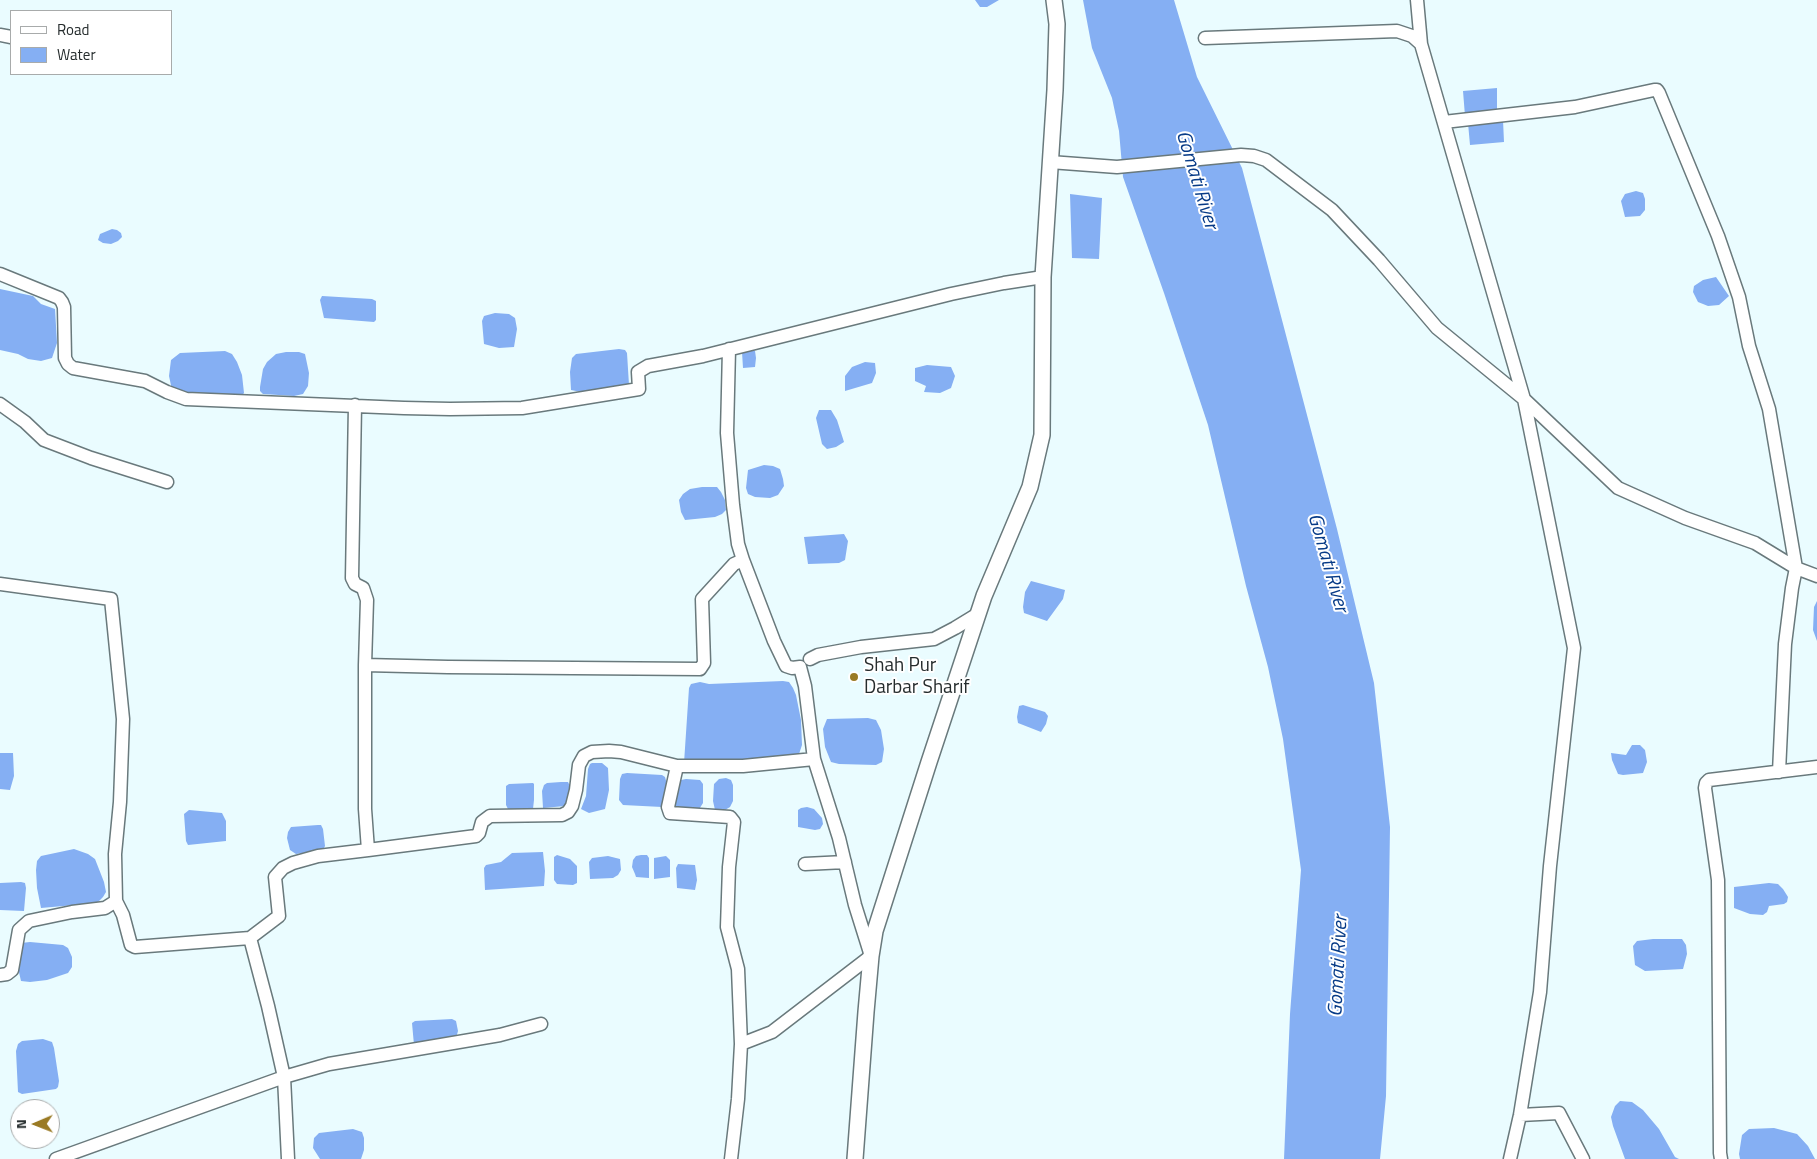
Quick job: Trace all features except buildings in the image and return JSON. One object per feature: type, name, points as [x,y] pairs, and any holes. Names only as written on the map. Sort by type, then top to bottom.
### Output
[{"type":"main road","points":[[855,1159],[871,956],[875,931],[978,614],[1030,487],[1042,435],[1043,277],[1056,80],[1057,24],[1054,0]]},
{"type":"street","points":[[1417,0],[1421,44],[1524,399],[1574,648],[1550,866],[1540,992],[1520,1115],[1510,1159]]},
{"type":"street","points":[[1205,38],[1397,31],[1412,36],[1421,44]]},
{"type":"street","points":[[1444,122],[1575,107],[1657,90],[1707,206],[1739,296],[1749,346],[1769,409],[1796,568],[1785,644],[1779,772]]},
{"type":"street","points":[[1050,162],[1117,167],[1241,155],[1254,156],[1266,160],[1332,210],[1379,260],[1437,328],[1524,399],[1618,488],[1685,518],[1755,543],[1796,568],[1817,576]]},
{"type":"street","points":[[0,274],[59,298],[64,307],[65,358],[73,368],[145,380],[167,392],[186,399],[404,408],[522,408],[639,390],[638,372],[648,366],[703,356],[951,294],[1043,277]]},
{"type":"street","points":[[728,349],[727,433],[738,544],[774,641],[786,666],[792,668],[800,667],[805,686],[814,759],[871,956],[772,1032],[741,1044]]},
{"type":"street","points":[[0,404],[25,422],[44,440],[100,461],[167,482]]},
{"type":"street","points":[[355,405],[352,578],[355,584],[363,588],[367,600],[364,809],[368,850]]},
{"type":"street","points":[[365,665],[700,669],[704,663],[702,599],[734,564],[743,560]]},
{"type":"street","points":[[0,584],[109,598],[112,601],[116,663],[123,719],[120,802],[115,854],[116,901],[123,915],[131,945],[134,947],[250,938],[280,916],[275,877],[283,868],[293,863],[318,856],[476,836],[479,833],[482,822],[490,816],[562,815],[568,812],[572,806],[579,765],[584,756],[592,752],[622,752],[677,766],[743,766],[814,759]]},
{"type":"street","points":[[810,659],[818,655],[861,647],[934,638],[978,614]]},
{"type":"street","points":[[677,766],[668,807],[670,813],[730,817],[734,822],[729,868],[727,927],[738,969],[741,1044],[738,1099],[731,1159]]},
{"type":"street","points":[[1721,1159],[1718,880],[1705,788],[1706,783],[1709,780],[1817,767]]},
{"type":"street","points":[[805,864],[845,862]]},
{"type":"street","points":[[0,975],[7,974],[12,970],[19,930],[29,921],[72,912],[105,908],[116,901]]},
{"type":"street","points":[[250,938],[284,1077],[288,1159]]},
{"type":"street","points":[[56,1159],[284,1077],[328,1064],[500,1035],[541,1024]]},
{"type":"street","points":[[1520,1115],[1559,1113],[1583,1159]]},
{"type":"water","points":[[975,0],[999,0],[987,7],[980,7]]},
{"type":"water","name":"Gomati River","points":[[1083,0],[1174,0],[1197,77],[1242,168],[1337,529],[1374,683],[1390,827],[1386,1096],[1380,1159],[1284,1159],[1290,1014],[1301,870],[1283,739],[1268,667],[1246,586],[1208,425],[1123,177],[1119,131],[1112,98],[1092,48]]},
{"type":"water","points":[[1497,88],[1497,112],[1465,116],[1463,91]]},
{"type":"water","points":[[1503,120],[1504,142],[1470,145],[1468,123]]},
{"type":"water","points":[[1636,191],[1643,193],[1645,210],[1640,216],[1625,217],[1621,201],[1625,194]]},
{"type":"water","points":[[1070,194],[1102,198],[1099,259],[1072,258]]},
{"type":"water","points":[[112,229],[121,233],[122,237],[118,241],[111,244],[98,240],[100,234]]},
{"type":"water","points":[[1716,277],[1729,296],[1719,305],[1708,306],[1698,302],[1693,292],[1694,286],[1703,280]]},
{"type":"water","points":[[0,289],[33,296],[41,304],[55,309],[57,343],[52,358],[41,361],[28,359],[18,354],[0,350]]},
{"type":"water","points":[[322,296],[372,299],[376,301],[376,320],[374,322],[324,318],[320,300]]},
{"type":"water","points":[[495,313],[509,314],[515,318],[517,329],[514,347],[499,348],[484,344],[482,321],[484,316]]},
{"type":"water","points":[[625,350],[627,353],[629,385],[581,392],[571,390],[570,372],[572,358],[576,354]]},
{"type":"water","points":[[225,351],[232,354],[242,375],[244,393],[239,399],[172,390],[169,376],[171,360],[180,353]]},
{"type":"water","points":[[755,351],[755,367],[743,368],[742,352]]},
{"type":"water","points":[[286,352],[305,354],[309,373],[308,386],[303,394],[294,396],[263,394],[260,391],[260,387],[263,369],[267,362],[276,354]]},
{"type":"water","points":[[865,362],[875,363],[876,373],[872,383],[845,391],[845,376],[852,367]]},
{"type":"water","points":[[927,365],[951,367],[955,376],[951,388],[940,393],[924,392],[926,386],[915,381],[915,368]]},
{"type":"water","points":[[819,410],[831,410],[837,420],[844,442],[836,447],[827,449],[822,444],[816,418]]},
{"type":"water","points":[[764,465],[780,469],[783,479],[784,486],[778,495],[770,498],[755,497],[748,494],[746,488],[748,470]]},
{"type":"water","points":[[717,487],[725,500],[726,510],[715,517],[685,520],[681,512],[679,500],[690,489]]},
{"type":"water","points":[[844,534],[848,541],[845,560],[839,563],[808,564],[804,537]]},
{"type":"water","points":[[1031,581],[1065,590],[1063,599],[1047,621],[1024,613],[1025,592]]},
{"type":"water","points":[[1817,601],[1817,641],[1813,630],[1814,607]]},
{"type":"water","points":[[700,682],[709,684],[789,682],[796,695],[801,720],[802,745],[799,754],[796,756],[735,762],[733,759],[715,759],[710,763],[684,763],[689,688],[691,684]]},
{"type":"water","points":[[1023,705],[1045,712],[1048,716],[1041,732],[1018,723],[1019,706]]},
{"type":"water","points":[[868,718],[876,720],[881,730],[884,749],[882,762],[876,765],[831,762],[825,747],[823,729],[827,719]]},
{"type":"water","points":[[1632,745],[1640,745],[1645,750],[1647,762],[1643,773],[1618,774],[1611,753],[1626,755]]},
{"type":"water","points":[[0,753],[13,753],[14,776],[10,790],[0,789]]},
{"type":"water","points":[[592,763],[602,763],[608,768],[609,790],[605,809],[589,813],[581,809],[586,796],[588,769]]},
{"type":"water","points":[[622,774],[662,775],[665,777],[667,784],[662,807],[623,805],[619,800],[620,779]]},
{"type":"water","points":[[726,778],[731,780],[733,785],[733,801],[730,807],[725,810],[715,810],[713,801],[714,784],[719,779]]},
{"type":"water","points":[[681,780],[700,780],[703,784],[703,803],[698,811],[674,810],[677,784]]},
{"type":"water","points":[[568,782],[571,788],[565,806],[543,808],[542,791],[544,785],[547,783]]},
{"type":"water","points":[[533,783],[533,809],[512,812],[508,809],[506,805],[506,786],[509,784]]},
{"type":"water","points":[[807,807],[814,809],[822,818],[823,824],[820,829],[798,827],[798,810]]},
{"type":"water","points":[[189,810],[222,813],[226,821],[226,841],[188,845],[184,814]]},
{"type":"water","points":[[321,825],[325,846],[323,850],[296,854],[290,850],[287,838],[291,827]]},
{"type":"water","points":[[74,849],[88,854],[95,859],[106,892],[97,903],[41,908],[37,888],[37,861],[41,856]]},
{"type":"water","points":[[543,852],[544,886],[485,890],[484,868],[486,865],[501,862],[512,853]]},
{"type":"water","points":[[557,855],[570,859],[577,866],[577,883],[573,885],[557,884],[554,880],[554,857]]},
{"type":"water","points":[[647,855],[649,858],[649,878],[636,877],[632,867],[636,856]]},
{"type":"water","points":[[608,856],[620,859],[621,870],[618,875],[613,878],[590,879],[589,862],[592,858]]},
{"type":"water","points":[[666,856],[670,860],[670,877],[654,879],[654,858]]},
{"type":"water","points":[[678,864],[695,865],[697,880],[695,890],[677,888],[676,868]]},
{"type":"water","points":[[0,883],[25,883],[26,888],[24,911],[0,910]]},
{"type":"water","points":[[1769,883],[1778,884],[1783,889],[1788,897],[1787,902],[1769,906],[1767,912],[1763,915],[1750,914],[1734,908],[1734,887]]},
{"type":"water","points":[[1682,939],[1686,945],[1687,954],[1683,969],[1645,971],[1635,965],[1633,946],[1637,941]]},
{"type":"water","points":[[21,943],[63,945],[68,948],[72,957],[72,967],[68,973],[47,980],[21,981],[18,968]]},
{"type":"water","points":[[452,1019],[456,1021],[458,1031],[456,1038],[414,1045],[412,1023],[415,1021]]},
{"type":"water","points":[[43,1039],[52,1042],[54,1048],[59,1081],[58,1087],[56,1089],[22,1094],[18,1092],[16,1051],[18,1044],[22,1041]]},
{"type":"water","points":[[1620,1101],[1632,1102],[1643,1110],[1659,1129],[1675,1157],[1679,1159],[1625,1159],[1611,1117],[1615,1106]]},
{"type":"water","points":[[1774,1128],[1797,1134],[1808,1146],[1815,1159],[1740,1159],[1742,1135],[1749,1129]]},
{"type":"water","points":[[353,1129],[362,1132],[364,1138],[364,1150],[361,1159],[320,1159],[313,1148],[314,1138],[319,1133]]},
{"type":"place","name":"Shah Pur Darbar Sharif","points":[[854,677]]}]
